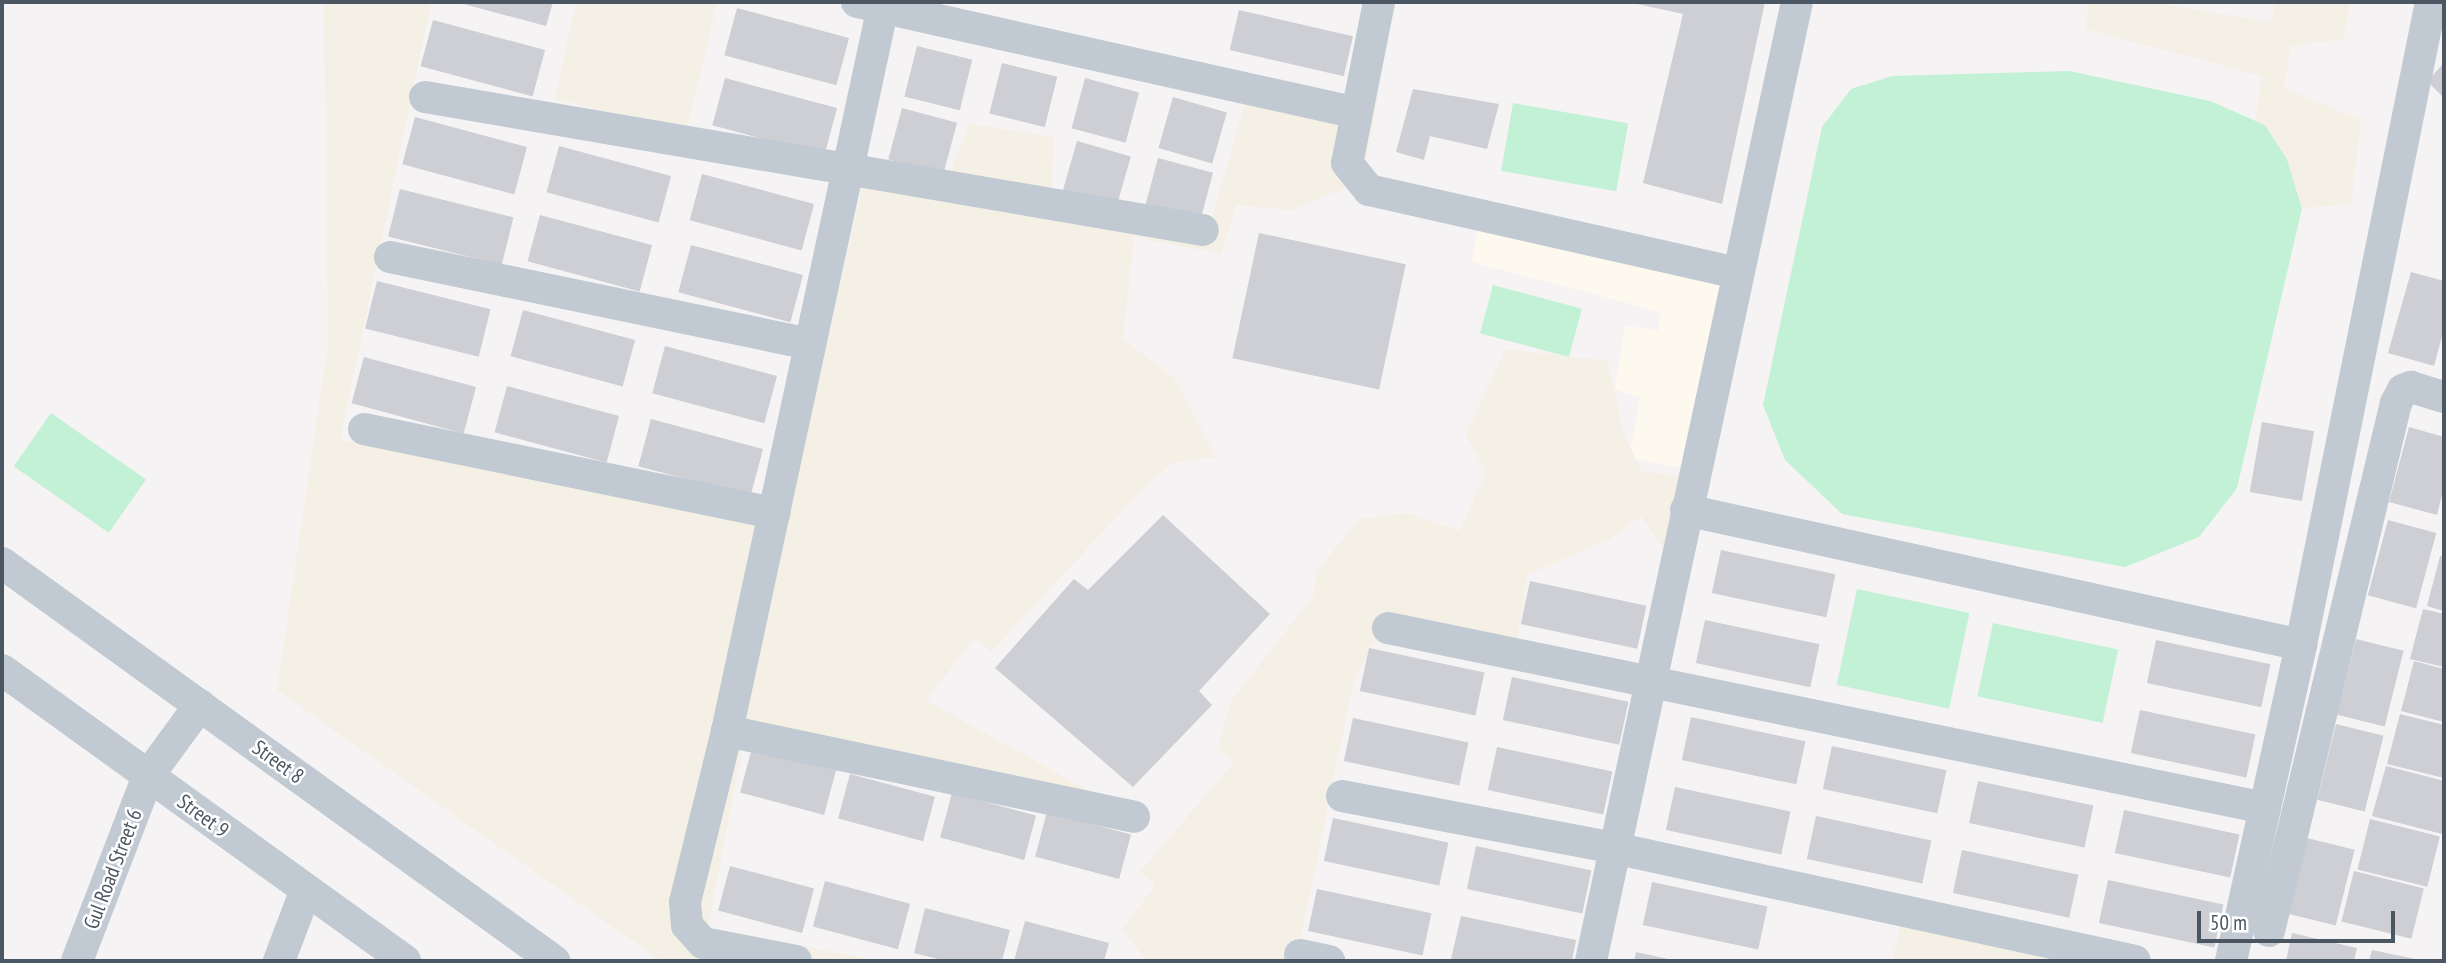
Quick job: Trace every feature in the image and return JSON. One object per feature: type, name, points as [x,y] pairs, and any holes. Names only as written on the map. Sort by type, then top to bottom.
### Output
[{"type":"street","points":[[1379,2],[1346,163],[1369,190],[1738,273]]},
{"type":"street","points":[[1591,961],[1797,2]]},
{"type":"street","points":[[2231,961],[2301,645],[2431,2]]},
{"type":"street","points":[[796,961],[703,943],[687,925],[685,902],[727,732],[847,171],[874,4],[1357,113]]},
{"type":"street","points":[[425,97],[1203,230]]},
{"type":"street","points":[[390,257],[810,344]]},
{"type":"street","points":[[2269,931],[2396,403],[2403,390],[2411,387],[2444,397]]},
{"type":"street","points":[[364,429],[774,513]]},
{"type":"street","points":[[1686,510],[2301,645]]},
{"type":"street","name":"Street 8","points":[[2,563],[554,961]]},
{"type":"street","points":[[1388,628],[1650,678],[2265,808]]},
{"type":"street","name":"Street 9","points":[[2,670],[405,961]]},
{"type":"street","name":"Gul Road Street 6","points":[[77,961],[148,776],[200,705]]},
{"type":"street","points":[[727,732],[1134,817]]},
{"type":"street","points":[[1342,796],[1614,848],[2135,961]]},
{"type":"street","points":[[279,961],[306,890]]},
{"type":"shaded area","points":[[1478,227],[1725,280],[1684,468],[1629,458],[1640,398],[1615,389],[1625,325],[1658,331],[1661,312],[1472,262]]},
{"type":"green space","points":[[2069,71],[2210,101],[2265,125],[2287,159],[2302,208],[2237,488],[2199,537],[2125,567],[1842,514],[1785,460],[1763,405],[1822,127],[1851,89],[1892,76]]},
{"type":"green space","points":[[1513,103],[1628,123],[1616,191],[1501,171]]},
{"type":"green space","points":[[1493,285],[1582,309],[1569,357],[1480,333]]},
{"type":"green space","points":[[51,413],[146,480],[109,533],[14,466]]},
{"type":"green space","points":[[1857,589],[1969,613],[1949,709],[1837,685]]},
{"type":"green space","points":[[1993,623],[2118,650],[2103,723],[1977,696]]},
{"type":"sand","points":[[324,2],[431,2],[340,440],[786,525],[869,158],[947,181],[970,124],[1054,137],[1051,196],[1211,221],[1252,80],[1378,99],[1365,166],[1343,189],[1291,210],[1236,205],[1221,254],[1134,237],[1123,339],[1174,378],[1216,457],[1175,462],[1152,479],[991,652],[975,638],[926,700],[1104,799],[743,746],[708,927],[878,961],[661,961],[277,690],[328,344]]},
{"type":"sand","points":[[576,2],[717,2],[687,130],[555,99]]},
{"type":"sand","points":[[2088,2],[2150,2],[2271,22],[2275,2],[2350,2],[2344,39],[2291,46],[2284,88],[2361,120],[2351,204],[2302,208],[2287,159],[2265,125],[2255,121],[2262,76],[2086,29]]},
{"type":"sand","points":[[1505,349],[1608,361],[1623,431],[1641,471],[1682,477],[1664,550],[1641,516],[1611,538],[1527,575],[1513,668],[1374,641],[1353,684],[1296,961],[1147,961],[1122,930],[1155,885],[1140,872],[1234,762],[1218,748],[1231,701],[1314,595],[1316,572],[1359,519],[1408,513],[1459,531],[1486,473],[1466,435]]},
{"type":"sand","points":[[1901,924],[2067,961],[1892,961]]},
{"type":"building","points":[[456,2],[553,2],[546,26]]},
{"type":"building","points":[[1628,2],[1765,2],[1722,204],[1643,183],[1683,14]]},
{"type":"building","points":[[737,8],[849,38],[836,85],[724,55]]},
{"type":"building","points":[[1239,10],[1353,36],[1344,76],[1230,50]]},
{"type":"building","points":[[433,20],[545,50],[533,96],[421,66]]},
{"type":"building","points":[[917,46],[972,60],[960,110],[904,96]]},
{"type":"building","points":[[1002,63],[1057,77],[1045,127],[989,113]]},
{"type":"building","points":[[2444,63],[2444,98],[2427,81]]},
{"type":"building","points":[[725,78],[837,108],[824,155],[712,125]]},
{"type":"building","points":[[1085,78],[1139,92],[1126,143],[1072,128]]},
{"type":"building","points":[[1413,89],[1499,104],[1487,149],[1430,136],[1424,160],[1396,152]]},
{"type":"building","points":[[1173,97],[1227,112],[1212,163],[1158,148]]},
{"type":"building","points":[[902,108],[957,123],[943,174],[888,159]]},
{"type":"building","points":[[415,117],[527,147],[514,194],[402,164]]},
{"type":"building","points":[[1077,141],[1131,156],[1116,207],[1062,192]]},
{"type":"building","points":[[559,146],[671,176],[659,222],[547,192]]},
{"type":"building","points":[[1158,158],[1213,173],[1199,224],[1144,209]]},
{"type":"building","points":[[702,174],[814,204],[802,250],[690,220]]},
{"type":"building","points":[[400,189],[514,217],[502,265],[388,237]]},
{"type":"building","points":[[540,215],[652,245],[640,291],[528,261]]},
{"type":"building","points":[[1259,233],[1406,264],[1379,389],[1232,358]]},
{"type":"building","points":[[691,245],[803,275],[790,322],[678,292]]},
{"type":"building","points":[[2411,272],[2444,281],[2444,329],[2434,366],[2388,353]]},
{"type":"building","points":[[377,281],[491,309],[479,357],[365,329]]},
{"type":"building","points":[[523,310],[635,340],[623,386],[511,356]]},
{"type":"building","points":[[665,346],[777,376],[764,423],[652,393]]},
{"type":"building","points":[[364,357],[476,387],[464,433],[352,403]]},
{"type":"building","points":[[507,386],[619,416],[607,462],[495,432]]},
{"type":"building","points":[[651,419],[763,449],[750,496],[638,466]]},
{"type":"building","points":[[2262,422],[2314,431],[2302,501],[2250,492]]},
{"type":"building","points":[[2409,427],[2444,437],[2444,487],[2437,515],[2389,502]]},
{"type":"building","points":[[1163,515],[1270,614],[1199,691],[1212,705],[1133,787],[995,668],[1074,579],[1088,590]]},
{"type":"building","points":[[2388,520],[2436,533],[2416,608],[2368,595]]},
{"type":"building","points":[[1721,550],[1835,574],[1826,617],[1712,593]]},
{"type":"building","points":[[2440,556],[2444,557],[2444,611],[2427,606]]},
{"type":"building","points":[[1530,581],[1646,606],[1637,649],[1521,624]]},
{"type":"building","points":[[2423,609],[2444,614],[2444,667],[2410,659]]},
{"type":"building","points":[[1705,620],[1819,644],[1810,687],[1696,663]]},
{"type":"building","points":[[2356,639],[2404,651],[2385,727],[2337,715]]},
{"type":"building","points":[[2156,640],[2270,664],[2261,707],[2147,683]]},
{"type":"building","points":[[1369,648],[1484,673],[1475,716],[1360,691]]},
{"type":"building","points":[[2414,661],[2444,669],[2444,722],[2401,711]]},
{"type":"building","points":[[1512,677],[1628,702],[1619,745],[1503,720]]},
{"type":"building","points":[[2140,710],[2255,735],[2246,778],[2131,753]]},
{"type":"building","points":[[2400,714],[2444,725],[2444,778],[2387,764]]},
{"type":"building","points":[[1691,717],[1805,741],[1796,784],[1682,760]]},
{"type":"building","points":[[1353,718],[1468,743],[1459,786],[1344,761]]},
{"type":"building","points":[[2336,724],[2384,736],[2365,812],[2317,800]]},
{"type":"building","points":[[1832,746],[1946,770],[1937,813],[1823,789]]},
{"type":"building","points":[[1497,747],[1612,772],[1603,815],[1488,790]]},
{"type":"building","points":[[752,748],[836,771],[824,815],[740,792]]},
{"type":"building","points":[[2386,766],[2444,781],[2442,834],[2372,816]]},
{"type":"building","points":[[850,774],[935,797],[923,841],[838,818]]},
{"type":"building","points":[[1978,781],[2093,806],[2084,848],[1969,823]]},
{"type":"building","points":[[1675,787],[1790,812],[1781,855],[1666,830]]},
{"type":"building","points":[[952,793],[1036,816],[1024,860],[940,837]]},
{"type":"building","points":[[2124,810],[2239,835],[2230,878],[2115,853]]},
{"type":"building","points":[[1047,812],[1131,835],[1119,879],[1035,856]]},
{"type":"building","points":[[1816,816],[1931,841],[1922,884],[1807,859]]},
{"type":"building","points":[[1333,818],[1448,843],[1439,886],[1324,861]]},
{"type":"building","points":[[2370,819],[2440,836],[2427,887],[2357,869]]},
{"type":"building","points":[[2307,838],[2355,850],[2336,926],[2288,914]]},
{"type":"building","points":[[1476,846],[1591,871],[1582,914],[1467,889]]},
{"type":"building","points":[[1962,850],[2078,875],[2069,918],[1953,893]]},
{"type":"building","points":[[730,866],[814,889],[802,933],[718,910]]},
{"type":"building","points":[[2354,871],[2424,888],[2411,939],[2341,921]]},
{"type":"building","points":[[2108,880],[2223,905],[2214,948],[2099,923]]},
{"type":"building","points":[[825,881],[910,904],[898,949],[813,926]]},
{"type":"building","points":[[1652,882],[1767,907],[1758,950],[1643,925]]},
{"type":"building","points":[[1317,889],[1431,913],[1423,955],[1308,931]]},
{"type":"building","points":[[925,908],[1010,930],[1002,961],[946,961],[914,953]]},
{"type":"building","points":[[1461,916],[1576,940],[1572,961],[1451,959]]},
{"type":"building","points":[[1025,921],[1109,943],[1104,961],[1014,961]]},
{"type":"building","points":[[2292,933],[2357,948],[2354,961],[2286,961]]},
{"type":"building","points":[[2372,950],[2420,960],[2420,961],[2369,961]]},
{"type":"building","points":[[1636,952],[1673,960],[1634,961]]}]
